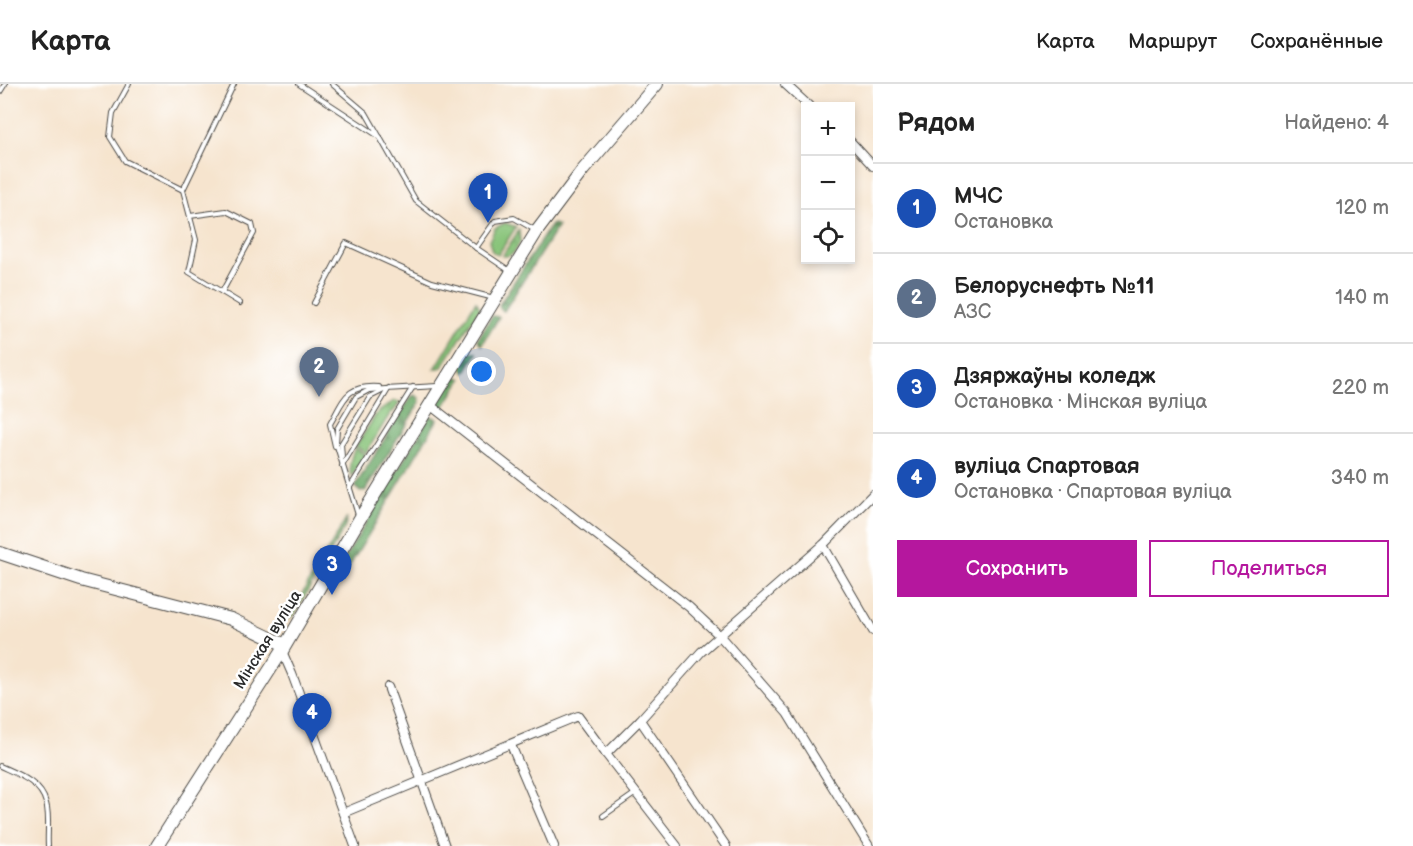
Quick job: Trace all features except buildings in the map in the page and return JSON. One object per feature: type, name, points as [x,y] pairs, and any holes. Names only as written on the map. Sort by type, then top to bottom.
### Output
[{"type":"street","name":"Мінская вуліца","points":[[157,846],[284,648],[359,520],[537,231],[583,170],[657,84]]},
{"type":"street","points":[[785,84],[805,102]]},
{"type":"street","points":[[855,146],[873,166]]},
{"type":"street","points":[[430,405],[689,607],[719,635],[787,713],[872,846]]},
{"type":"street","points":[[606,754],[701,652],[823,545],[873,494]]},
{"type":"street","points":[[823,545],[873,632]]},
{"type":"street","points":[[0,554],[81,580],[231,619],[284,648],[355,846]]},
{"type":"street","points":[[388,687],[445,846]]},
{"type":"street","points":[[343,813],[421,783],[579,716],[677,846]]},
{"type":"street","points":[[640,720],[726,846]]},
{"type":"street","points":[[511,745],[554,846]]},
{"type":"lane","points":[[0,92],[5,84]]},
{"type":"lane","points":[[129,84],[113,113],[110,137],[125,161],[183,190]]},
{"type":"lane","points":[[234,84],[183,190],[196,240],[189,272],[240,303]]},
{"type":"lane","points":[[299,84],[380,137]]},
{"type":"lane","points":[[332,84],[366,113],[416,201],[476,248],[512,272]]},
{"type":"lane","points":[[190,216],[226,211],[252,224],[254,233],[222,292]]},
{"type":"lane","points":[[476,248],[495,221],[514,218],[537,231]]},
{"type":"lane","points":[[314,303],[346,243],[432,282],[495,298]]},
{"type":"lane","points":[[359,520],[332,438],[330,424],[348,393],[363,386],[389,388]]},
{"type":"lane","points":[[342,466],[336,443],[337,429],[356,397],[369,390],[413,386],[441,387]]},
{"type":"lane","points":[[349,488],[413,386]]},
{"type":"lane","points":[[342,466],[389,388]]},
{"type":"lane","points":[[342,466],[341,444],[369,397],[389,388]]},
{"type":"lane","points":[[0,766],[26,777],[39,790],[46,803],[48,846]]},
{"type":"lane","points":[[603,816],[633,795]]},
{"type":"green space","points":[[505,223],[516,227],[498,255],[492,251],[489,241],[495,228]]},
{"type":"green space","points":[[551,225],[558,226],[504,311],[499,305]]},
{"type":"green space","points":[[519,230],[520,242],[515,250],[509,255],[502,256]]},
{"type":"green space","points":[[476,301],[480,308],[442,367],[435,369]]},
{"type":"green space","points":[[492,316],[499,317],[482,345],[478,339]]},
{"type":"green space","points":[[470,352],[477,353],[465,373],[461,367]]},
{"type":"green space","points":[[454,378],[462,379],[442,410],[438,404]]},
{"type":"green space","points":[[415,395],[420,402],[365,491],[360,492],[355,486],[411,397]]},
{"type":"green space","points":[[394,401],[400,402],[391,412],[366,453],[356,446],[377,413]]},
{"type":"green space","points":[[430,416],[438,419],[340,582],[341,565]]},
{"type":"green space","points":[[355,448],[365,455],[352,476],[350,466]]},
{"type":"green space","points":[[347,518],[345,527],[294,615],[287,620]]},
{"type":"place","name":"МЧС","points":[[488,223]]},
{"type":"place","name":"Белоруснефть №11","points":[[319,397]]},
{"type":"place","name":"Дзяржаўны коледж","points":[[332,595]]},
{"type":"place","name":"вуліца Спартовая","points":[[312,743]]}]
